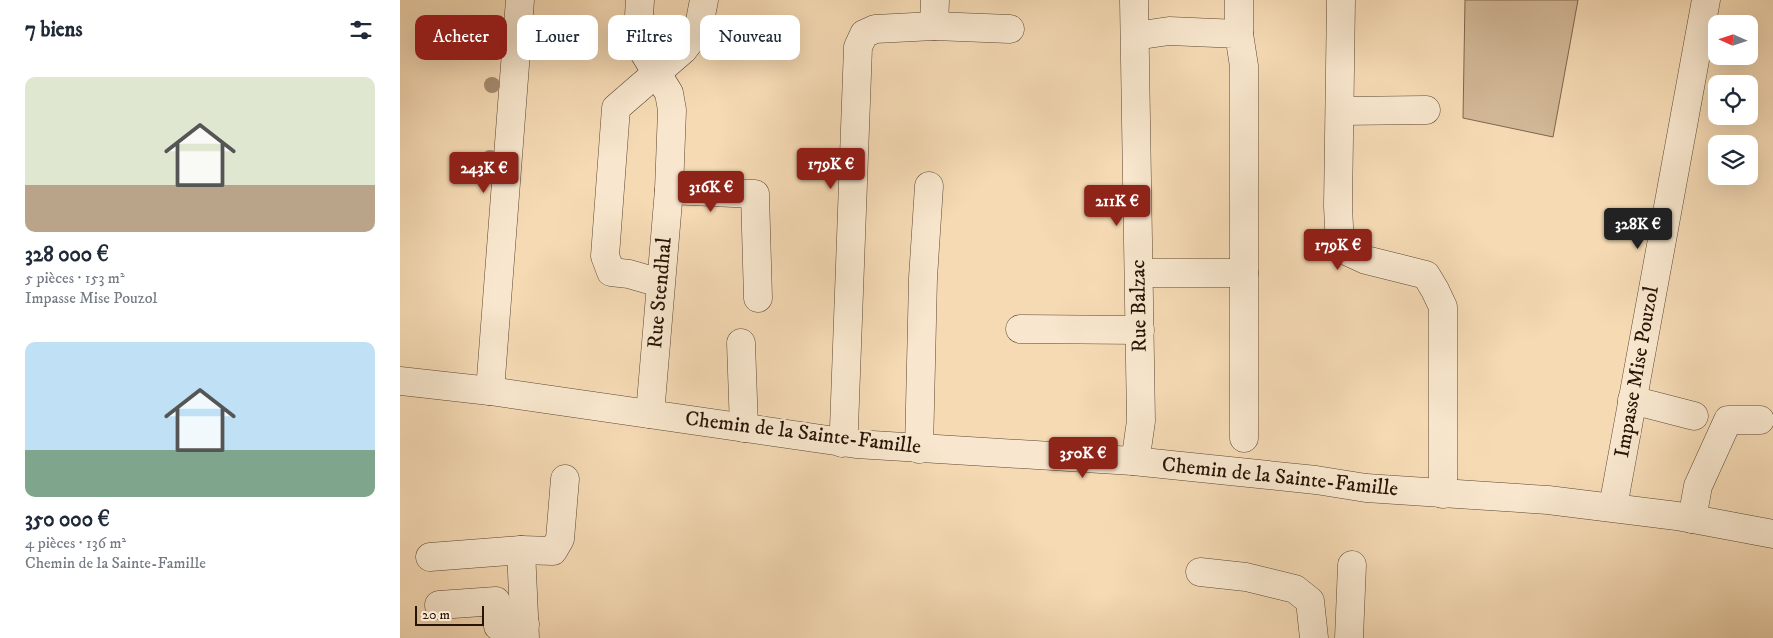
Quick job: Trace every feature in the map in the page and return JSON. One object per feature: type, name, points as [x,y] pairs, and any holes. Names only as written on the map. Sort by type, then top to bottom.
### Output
[{"type":"street","points":[[490,391],[520,0]]},
{"type":"street","name":"Rue Stendhal","points":[[640,0],[638,31],[643,51],[668,92],[672,110],[669,190],[650,414]]},
{"type":"street","points":[[660,283],[629,274],[610,272],[605,256],[616,108],[684,50],[698,31],[704,0]]},
{"type":"street","name":"Rue Balzac","points":[[1133,460],[1137,449],[1141,421],[1134,0]]},
{"type":"street","points":[[1239,0],[1239,34],[1244,66],[1244,438]]},
{"type":"street","points":[[1341,0],[1338,206],[1340,248],[1366,260],[1426,275],[1436,290],[1443,307],[1443,494]]},
{"type":"street","name":"Impasse Mise Pouzol","points":[[1613,507],[1706,0]]},
{"type":"street","points":[[842,442],[858,47],[864,34],[875,29],[935,13],[1010,29]]},
{"type":"street","points":[[1134,36],[1169,31],[1239,34]]},
{"type":"street","points":[[1340,111],[1426,110]]},
{"type":"street","points":[[919,448],[923,278],[928,186]]},
{"type":"street","points":[[669,190],[755,194],[758,298]]},
{"type":"street","points":[[1139,273],[1244,273]]},
{"type":"street","points":[[1020,329],[1140,330]]},
{"type":"street","points":[[741,343],[744,428]]},
{"type":"street","name":"Chemin de la Sainte-Famille","points":[[400,381],[490,391],[594,413],[650,414],[842,442],[1133,460],[1316,480],[1366,488],[1548,500],[1613,507],[1773,534]]},
{"type":"street","points":[[1632,400],[1694,416]]},
{"type":"street","points":[[1692,519],[1698,486],[1728,420],[1760,420]]},
{"type":"street","points":[[430,557],[521,550],[553,550],[560,539],[565,479]]},
{"type":"street","points":[[438,605],[496,601],[498,626],[525,631],[521,550]]},
{"type":"street","points":[[1349,638],[1352,566]]},
{"type":"street","points":[[1200,572],[1246,578],[1295,589],[1310,601],[1314,638]]},
{"type":"shaded area","points":[[1465,0],[1578,0],[1553,137],[1463,118]]}]
